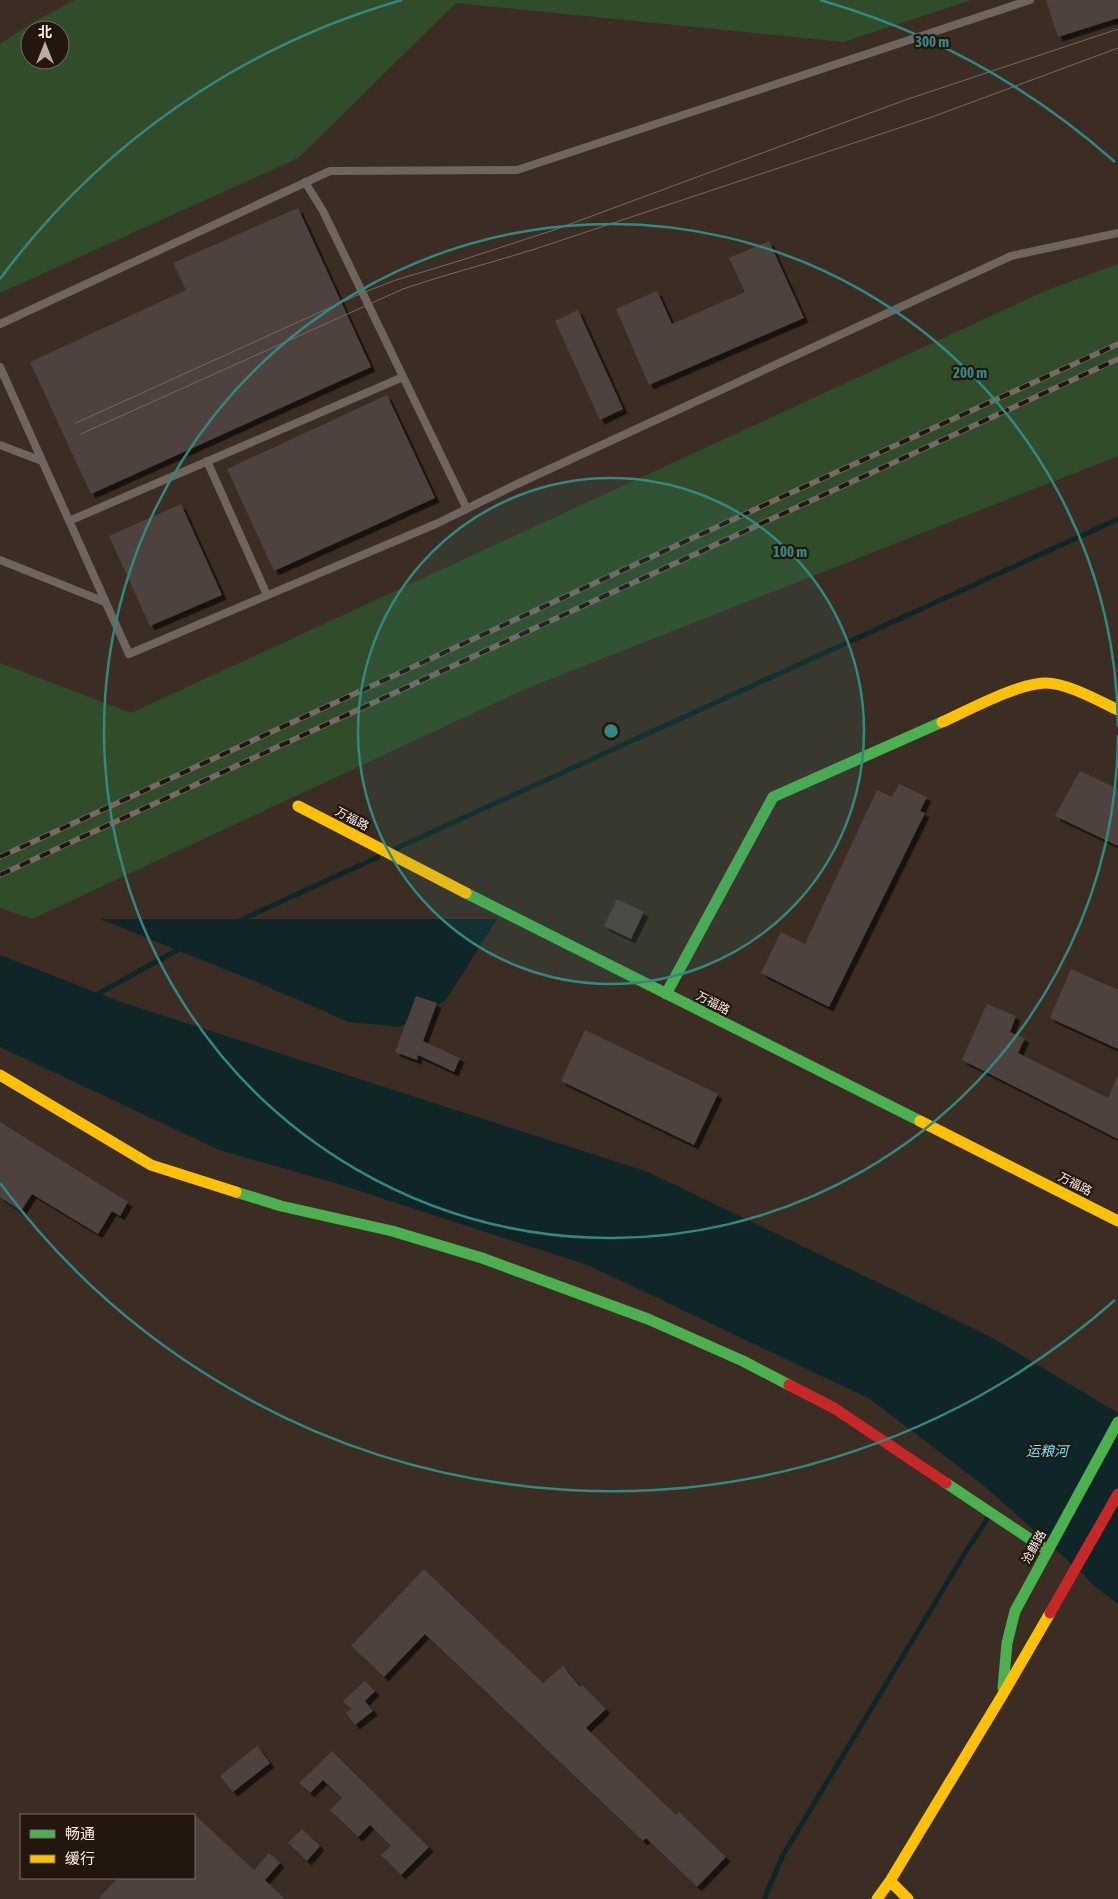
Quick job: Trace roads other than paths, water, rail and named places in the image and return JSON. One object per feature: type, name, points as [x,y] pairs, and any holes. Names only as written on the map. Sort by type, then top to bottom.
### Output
[{"type":"street","points":[[666,994],[773,797],[1022,687],[1047,683],[1075,690],[1118,710]]},
{"type":"street","name":"万福路","points":[[298,806],[421,871],[1118,1221]]},
{"type":"street","points":[[0,1075],[151,1166],[280,1206],[392,1231],[482,1258],[648,1320],[743,1361],[834,1408],[1048,1551]]},
{"type":"street","name":"沧麒路","points":[[1003,1694],[1007,1643],[1015,1610],[1118,1422]]},
{"type":"street","name":"沧麒路","points":[[876,1899],[890,1881],[1003,1694],[1118,1494]]},
{"type":"street","points":[[890,1881],[908,1899]]},
{"type":"lane","points":[[0,324],[330,170],[517,170],[1030,0]]},
{"type":"lane","points":[[306,182],[323,211],[467,509]]},
{"type":"lane","points":[[0,367],[128,654],[467,509],[1011,256],[1118,233]]},
{"type":"lane","points":[[69,521],[403,377]]},
{"type":"lane","points":[[0,445],[42,461]]},
{"type":"lane","points":[[207,461],[267,595]]},
{"type":"lane","points":[[0,560],[105,602]]},
{"type":"water","points":[[100,919],[497,919],[446,1000],[400,1027],[349,1022],[254,981]]},
{"type":"water","name":"运粮河","points":[[0,955],[121,1002],[648,1172],[989,1336],[1118,1413],[1118,1604],[1094,1586],[984,1486],[870,1399],[590,1266],[332,1182],[219,1150],[0,1047]]},
{"type":"waterway","points":[[395,849],[1118,519]]},
{"type":"waterway","points":[[239,921],[378,857]]},
{"type":"waterway","points":[[94,996],[181,948]]},
{"type":"waterway","points":[[764,1899],[783,1855],[988,1518]]},
{"type":"tram line","points":[[76,423],[362,293],[396,280],[554,230],[908,99],[1118,29]]},
{"type":"tram line","points":[[81,434],[403,289],[535,249],[932,117],[1118,48]]},
{"type":"railway","points":[[0,857],[1118,344]]},
{"type":"railway","points":[[0,875],[1118,359]]}]
